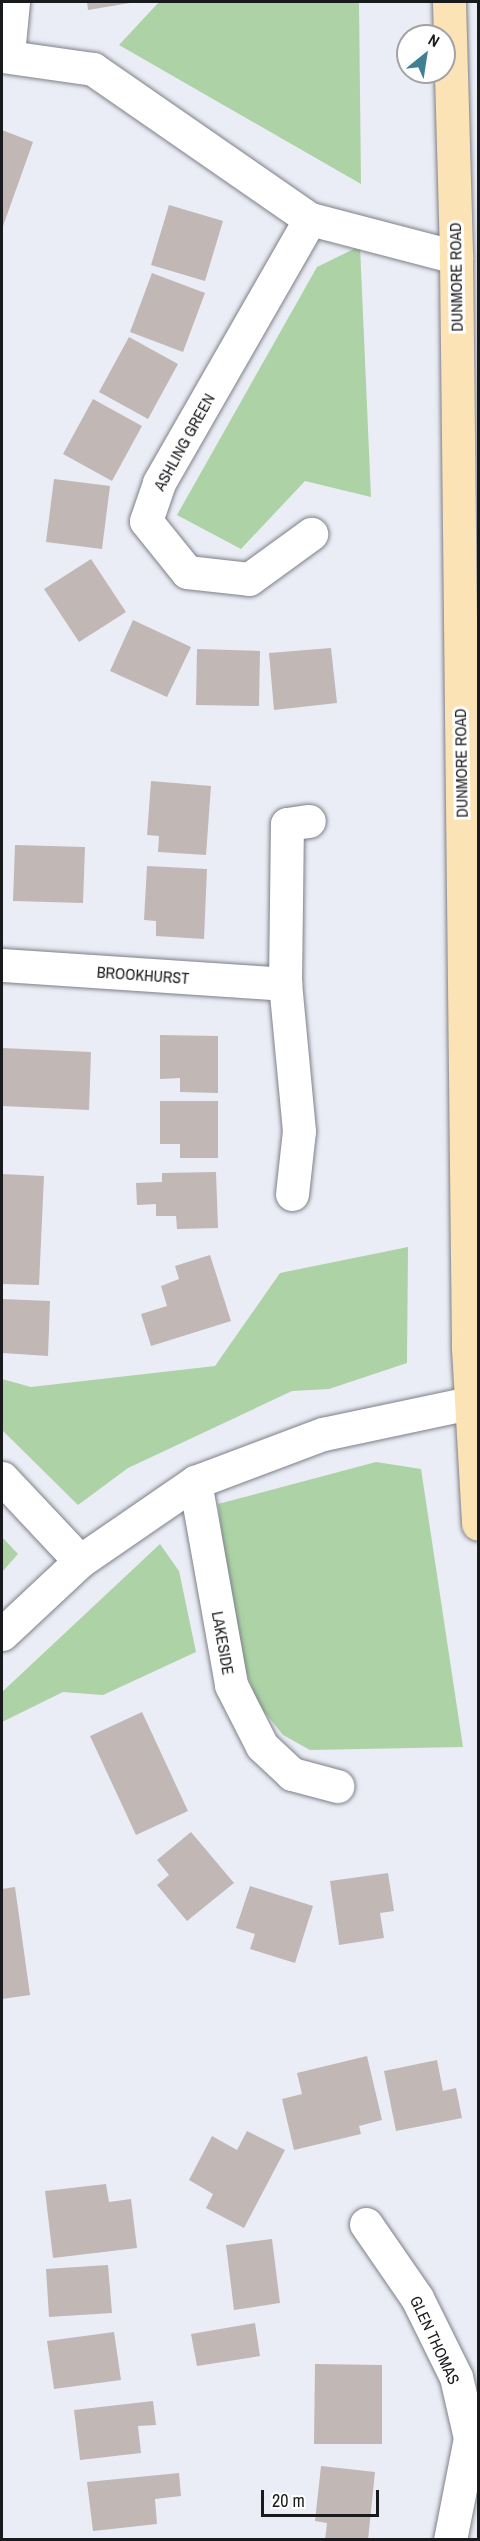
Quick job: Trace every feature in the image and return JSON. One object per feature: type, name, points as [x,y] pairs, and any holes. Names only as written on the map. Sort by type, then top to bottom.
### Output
[{"type":"main road","name":"DUNMORE ROAD","points":[[449,2],[456,257],[469,1403],[478,1524]]},
{"type":"street","points":[[13,2],[5,55],[93,69],[310,219],[456,257]]},
{"type":"street","name":"ASHLING GREEN","points":[[310,219],[159,483],[146,521],[188,572],[249,579],[311,534]]},
{"type":"street","points":[[292,1194],[299,1131],[285,984],[287,824],[309,821]]},
{"type":"street","name":"BROOKHURST","points":[[2,965],[285,984]]},
{"type":"street","points":[[2,1634],[80,1561],[195,1482],[323,1434],[469,1403]]},
{"type":"street","points":[[2,1478],[80,1561]]},
{"type":"street","name":"LAKESIDE","points":[[195,1482],[231,1685],[262,1746],[292,1774],[337,1786]]},
{"type":"street","name":"GLEN THOMAS","points":[[366,2224],[417,2298],[456,2377],[470,2438],[450,2540]]},
{"type":"green space","points":[[159,2],[359,2],[361,184],[119,45]]},
{"type":"green space","points":[[360,246],[371,497],[305,481],[241,549],[177,515],[317,267]]},
{"type":"green space","points":[[408,1247],[407,1363],[329,1389],[292,1391],[128,1468],[78,1505],[2,1430],[2,1379],[31,1387],[215,1366],[280,1273]]},
{"type":"green space","points":[[376,1462],[421,1469],[463,1747],[310,1750],[283,1735],[258,1704],[235,1641],[218,1504]]},
{"type":"green space","points":[[2,1537],[18,1554],[2,1572]]},
{"type":"green space","points":[[160,1544],[179,1571],[196,1652],[103,1695],[63,1692],[2,1722],[2,1692]]},
{"type":"building","points":[[87,2],[130,2],[130,3],[88,10]]},
{"type":"building","points":[[2,130],[33,142],[2,229]]},
{"type":"building","points":[[169,205],[223,221],[205,281],[151,265]]},
{"type":"building","points":[[152,273],[205,293],[183,352],[130,332]]},
{"type":"building","points":[[129,337],[178,364],[148,419],[99,392]]},
{"type":"building","points":[[93,399],[142,426],[112,481],[63,454]]},
{"type":"building","points":[[54,479],[110,486],[102,549],[46,542]]},
{"type":"building","points":[[91,559],[126,612],[79,642],[44,589]]},
{"type":"building","points":[[133,620],[191,647],[167,697],[110,671]]},
{"type":"building","points":[[331,648],[337,703],[274,710],[269,653]]},
{"type":"building","points":[[197,649],[260,651],[259,706],[196,705]]},
{"type":"building","points":[[151,781],[211,786],[206,855],[158,852],[159,836],[147,835]]},
{"type":"building","points":[[15,845],[85,847],[83,903],[13,901]]},
{"type":"building","points":[[147,866],[207,869],[204,939],[156,936],[156,921],[144,920]]},
{"type":"building","points":[[160,1035],[218,1036],[218,1093],[180,1092],[180,1078],[160,1079]]},
{"type":"building","points":[[2,1048],[91,1052],[89,1110],[2,1106]]},
{"type":"building","points":[[160,1101],[218,1101],[218,1158],[180,1158],[180,1144],[160,1144]]},
{"type":"building","points":[[216,1172],[218,1228],[177,1229],[176,1216],[156,1216],[156,1204],[137,1205],[136,1183],[162,1182],[162,1173]]},
{"type":"building","points":[[2,1174],[44,1176],[39,1285],[2,1284]]},
{"type":"building","points":[[210,1255],[231,1321],[151,1346],[141,1314],[167,1306],[161,1286],[179,1279],[175,1266]]},
{"type":"building","points":[[2,1299],[50,1301],[48,1356],[2,1353]]},
{"type":"building","points":[[142,1712],[188,1811],[136,1835],[90,1736]]},
{"type":"building","points":[[191,1832],[234,1883],[187,1921],[157,1885],[169,1875],[157,1860]]},
{"type":"building","points":[[388,1873],[394,1911],[380,1913],[384,1938],[339,1945],[330,1881]]},
{"type":"building","points":[[250,1886],[313,1906],[295,1963],[250,1949],[255,1934],[236,1928]]},
{"type":"building","points":[[15,1887],[30,1995],[2,1999],[2,1889]]},
{"type":"building","points":[[367,2056],[382,2120],[359,2126],[361,2134],[294,2150],[282,2099],[302,2094],[297,2073]]},
{"type":"building","points":[[437,2060],[443,2091],[456,2088],[462,2118],[396,2131],[384,2071]]},
{"type":"building","points":[[247,2131],[285,2150],[244,2228],[206,2208],[213,2194],[189,2180],[212,2136],[237,2150]]},
{"type":"building","points":[[106,2184],[109,2202],[131,2199],[137,2248],[53,2258],[45,2191]]},
{"type":"building","points":[[272,2239],[280,2303],[234,2310],[226,2245]]},
{"type":"building","points":[[108,2265],[112,2313],[49,2317],[46,2269]]},
{"type":"building","points":[[255,2323],[260,2356],[197,2366],[191,2334]]},
{"type":"building","points":[[114,2332],[121,2380],[54,2389],[47,2341]]},
{"type":"building","points":[[315,2364],[382,2365],[382,2444],[314,2444]]},
{"type":"building","points":[[153,2401],[156,2425],[138,2426],[141,2453],[80,2460],[74,2410]]},
{"type":"building","points":[[321,2466],[375,2472],[368,2540],[325,2540],[327,2523],[315,2521]]},
{"type":"building","points":[[179,2473],[181,2496],[155,2499],[157,2524],[93,2531],[87,2482]]}]
